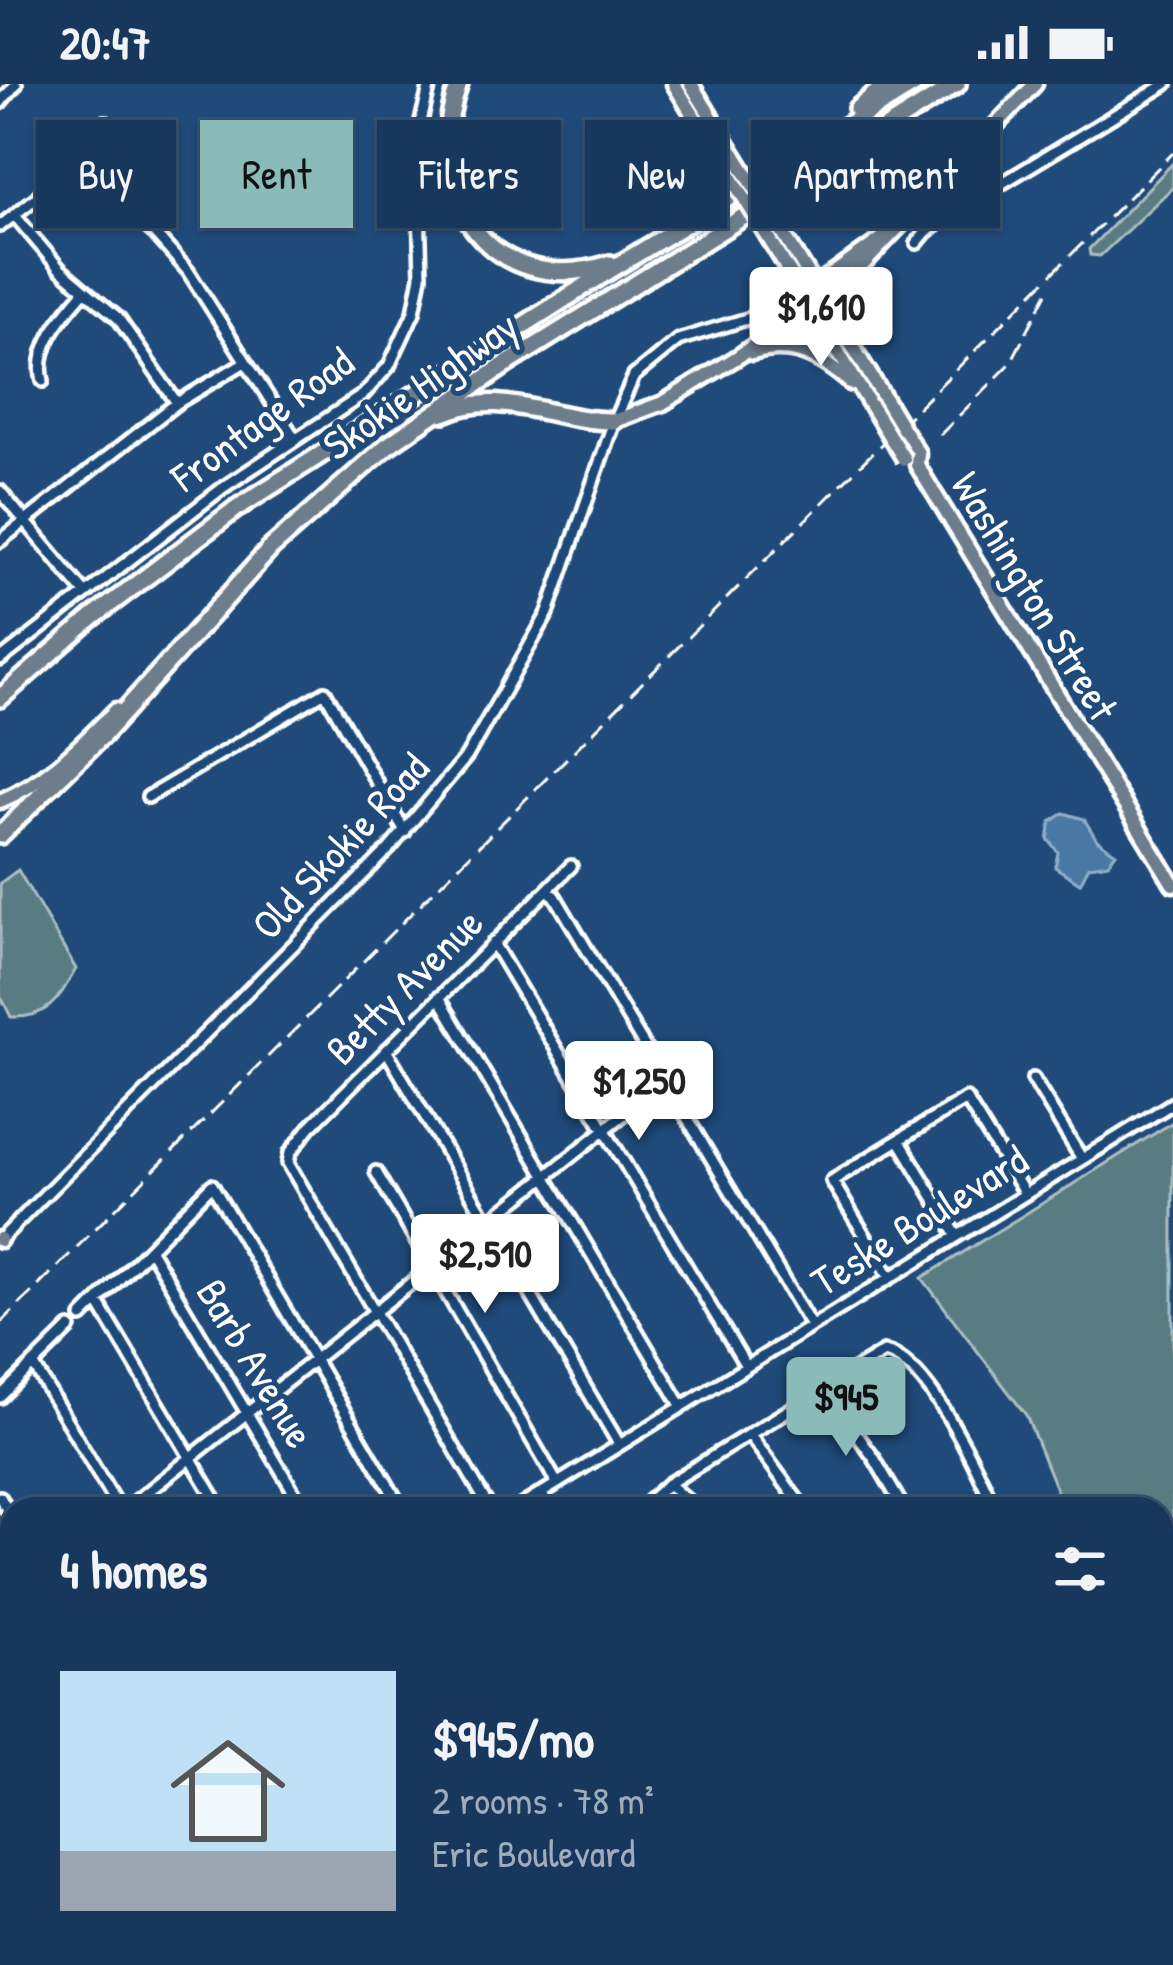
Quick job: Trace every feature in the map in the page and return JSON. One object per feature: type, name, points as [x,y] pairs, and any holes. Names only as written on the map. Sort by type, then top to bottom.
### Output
[{"type":"highway","points":[[459,84],[446,136],[449,179],[468,223],[498,252],[525,266],[567,272],[617,261],[651,245]]},
{"type":"highway","points":[[838,120],[887,84]]},
{"type":"highway","name":"Skokie Highway","points":[[855,120],[915,84]]},
{"type":"highway","name":"Skokie Highway","points":[[0,837],[103,736],[271,548],[356,470],[505,365],[957,84]]},
{"type":"highway","name":"Skokie Highway","points":[[0,698],[122,593],[237,508],[751,183]]},
{"type":"highway","points":[[356,470],[447,411],[476,403],[509,403],[558,416],[614,421]]},
{"type":"main road","name":"Washington Street","points":[[674,84],[730,161]]},
{"type":"main road","name":"Washington Street","points":[[691,84],[867,399],[912,457]]},
{"type":"main road","points":[[614,421],[663,403],[739,356],[813,297],[853,275],[1035,84]]},
{"type":"main road","name":"Washington Street","points":[[813,297],[882,394],[912,457],[1173,884]]},
{"type":"main road","points":[[739,356],[774,348],[806,351],[829,364],[867,399]]},
{"type":"main road","points":[[0,801],[37,782],[63,761],[172,656]]},
{"type":"street","points":[[0,103],[16,84]]},
{"type":"street","name":"Frontage Road","points":[[0,660],[224,487],[337,414],[380,377],[397,354],[414,312],[421,277],[417,138],[430,84]]},
{"type":"street","points":[[917,243],[973,201],[1166,84]]},
{"type":"street","points":[[0,226],[36,196]]},
{"type":"street","points":[[16,217],[38,245],[118,318],[177,404]]},
{"type":"street","points":[[146,228],[206,294],[295,439]]},
{"type":"street","points":[[43,381],[40,363],[46,344],[85,290]]},
{"type":"street","name":"Old Skokie Road","points":[[0,1240],[405,832],[466,756],[535,640],[559,586],[614,421],[634,376],[663,349],[690,334],[813,297]]},
{"type":"street","points":[[0,541],[177,404],[245,362]]},
{"type":"street","points":[[0,491],[84,592]]},
{"type":"street","points":[[148,797],[325,692],[405,832]]},
{"type":"street","name":"Betty Avenue","points":[[374,1312],[294,1177],[290,1156],[310,1126],[571,866]]},
{"type":"street","points":[[548,890],[811,1326]]},
{"type":"street","points":[[493,944],[746,1366]]},
{"type":"street","points":[[439,997],[681,1406]]},
{"type":"street","points":[[386,1050],[619,1444]]},
{"type":"street","points":[[1033,1079],[1082,1159]]},
{"type":"street","points":[[139,1497],[666,1081]]},
{"type":"street","points":[[890,1276],[832,1181],[899,1139],[966,1099],[1025,1194]]},
{"type":"street","name":"Teske Boulevard","points":[[535,1497],[1173,1103]]},
{"type":"street","points":[[899,1139],[957,1236]]},
{"type":"street","points":[[376,1172],[557,1483]]},
{"type":"street","points":[[82,1317],[212,1186],[396,1497]]},
{"type":"street","name":"Barb Avenue","points":[[150,1250],[297,1497]]},
{"type":"street","points":[[99,1304],[214,1497]]},
{"type":"street","points":[[374,1312],[483,1497]]},
{"type":"street","points":[[0,1397],[70,1328]]},
{"type":"street","points":[[653,1497],[877,1354],[894,1354],[902,1358],[959,1436],[989,1497]]},
{"type":"street","points":[[33,1364],[116,1497]]},
{"type":"street","points":[[823,1388],[897,1497]]},
{"type":"street","points":[[749,1434],[795,1497]]},
{"type":"street","points":[[668,1484],[683,1497]]},
{"type":"street","points":[[541,1493],[544,1497]]},
{"type":"green space","points":[[1173,163],[1173,187],[1100,256],[1090,255],[1089,249]]},
{"type":"green space","points":[[18,870],[76,969],[44,1010],[11,1017],[0,995],[0,883]]},
{"type":"green space","points":[[1173,1122],[1173,1497],[1059,1497],[1026,1415],[922,1278]]},
{"type":"water","points":[[1064,813],[1084,819],[1097,840],[1116,853],[1108,863],[1089,866],[1080,883],[1055,867],[1058,852],[1048,839],[1051,822]]},
{"type":"railway","points":[[0,1324],[1173,153]]},
{"type":"railway","points":[[940,435],[1010,364],[1050,287]]}]
